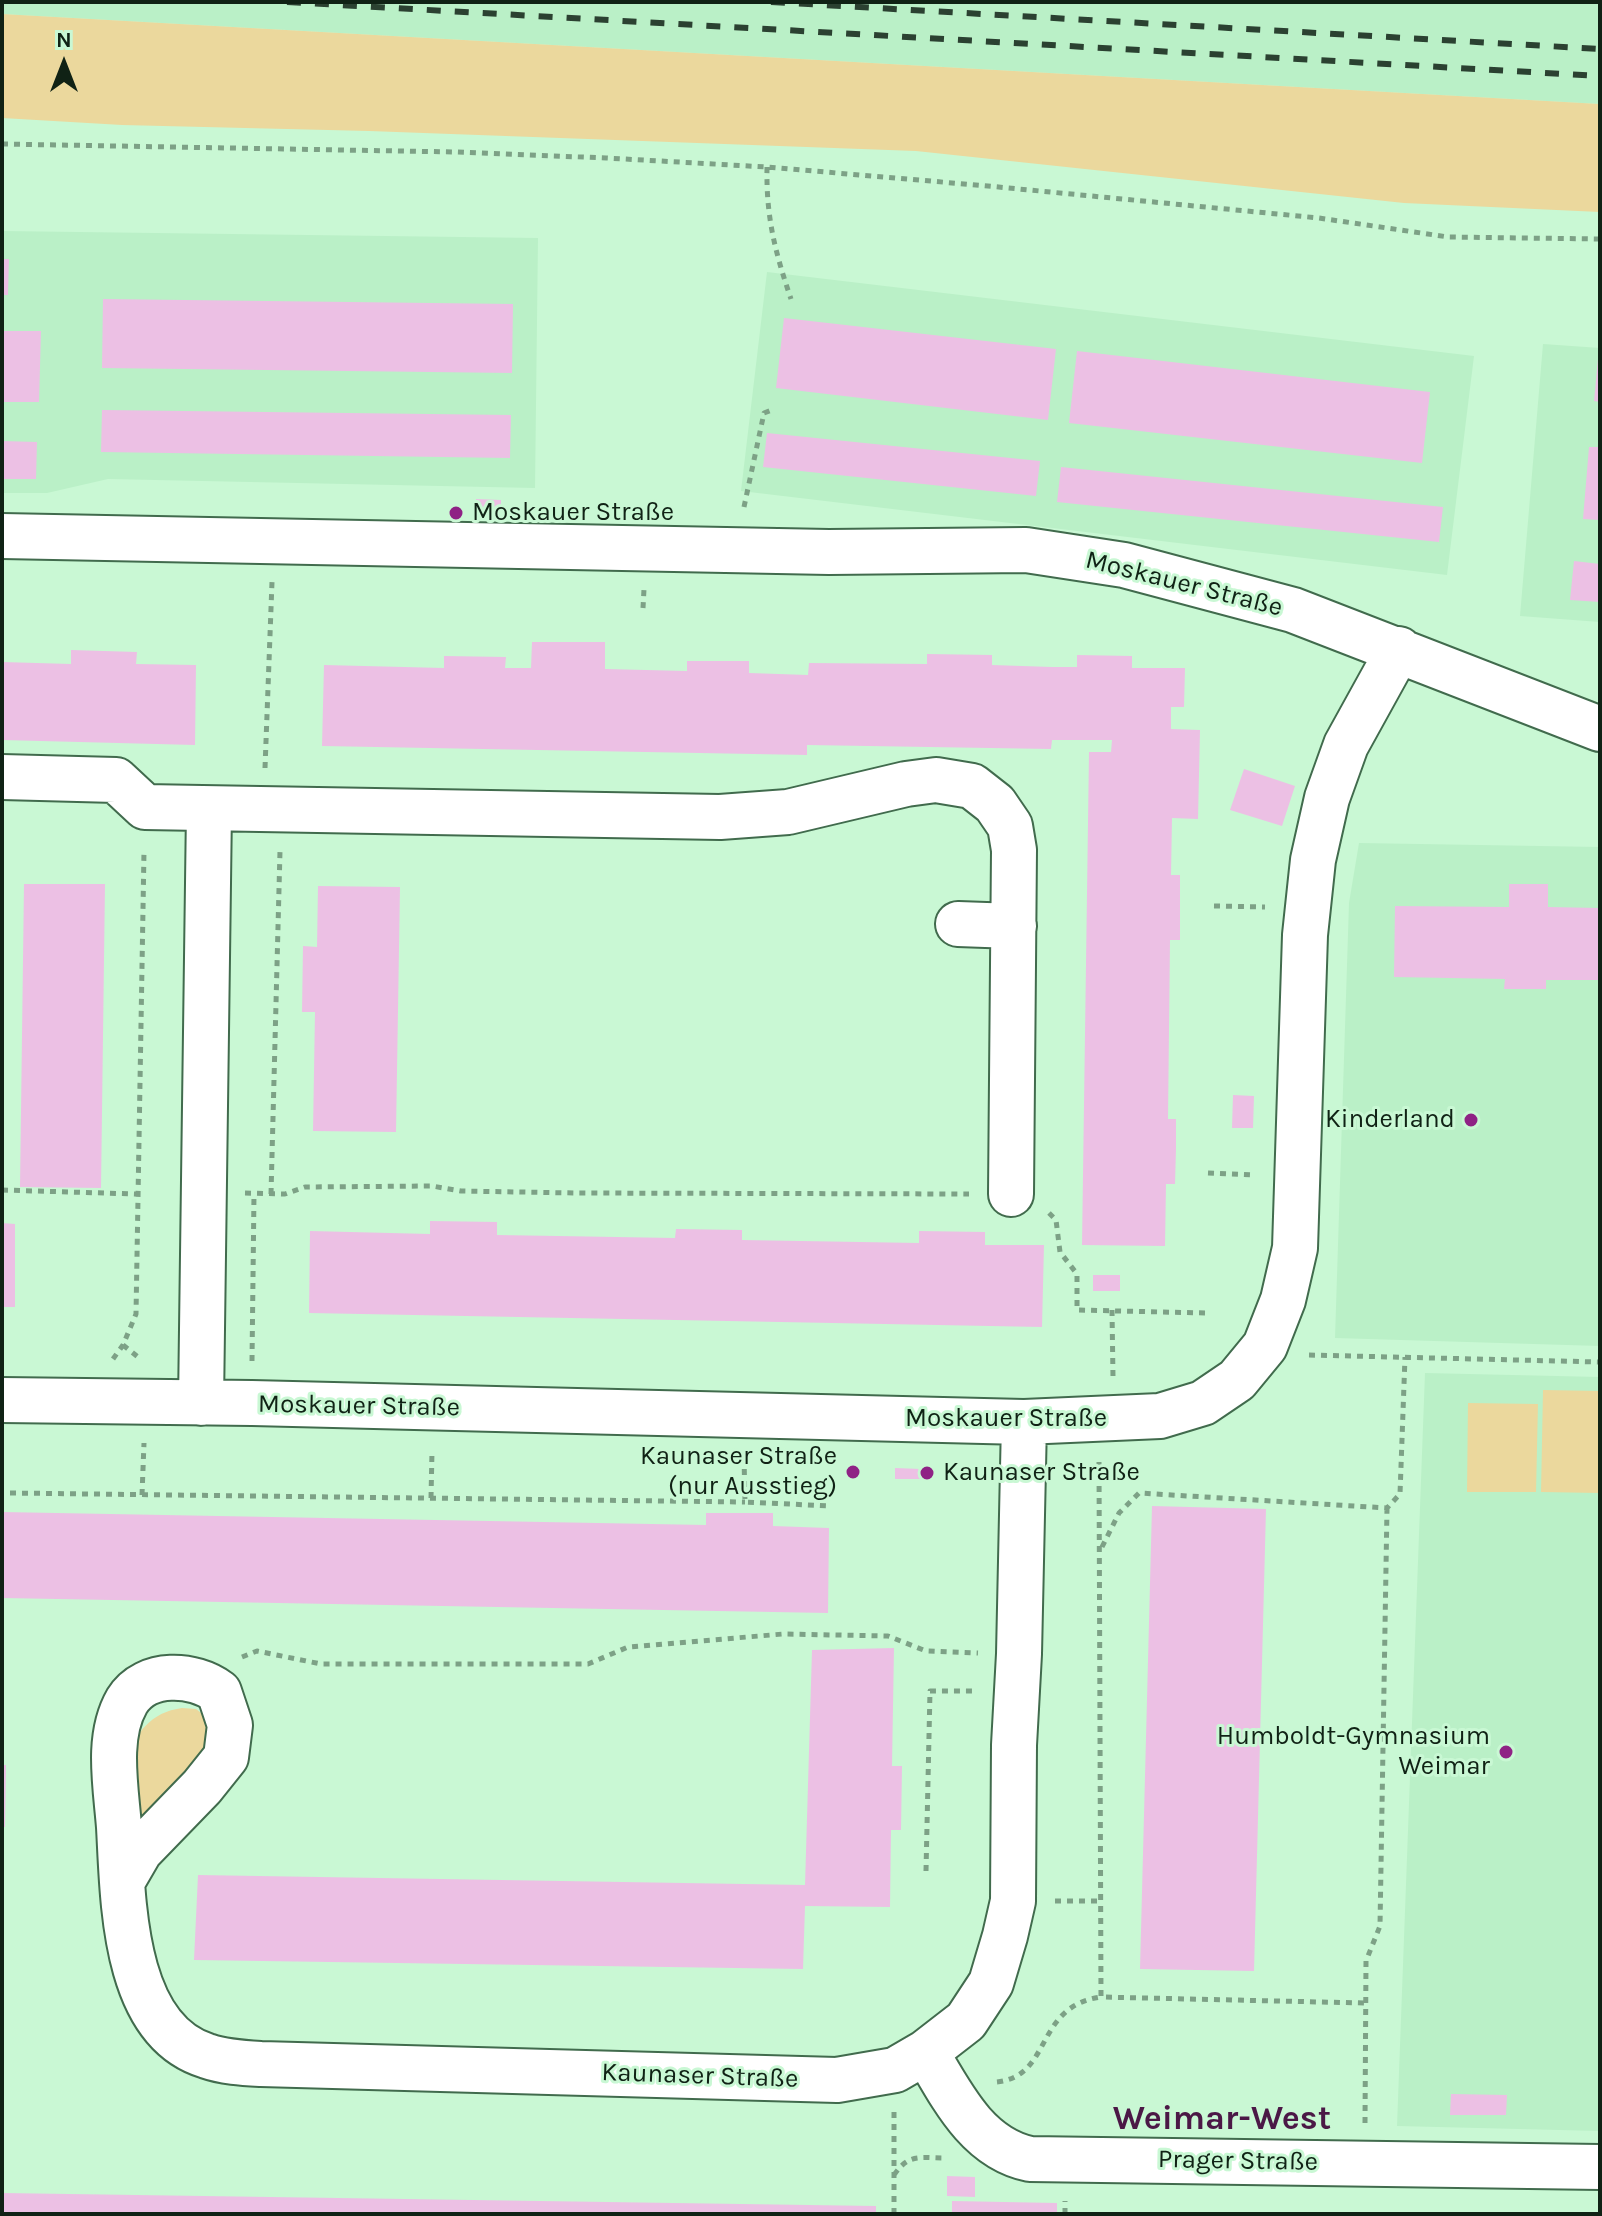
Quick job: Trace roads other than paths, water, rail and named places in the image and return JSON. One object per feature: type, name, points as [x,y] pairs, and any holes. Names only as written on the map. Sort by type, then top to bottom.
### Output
[{"type":"street","name":"Moskauer Straße","points":[[2,536],[829,552],[1026,550],[1140,569],[1293,610],[1600,729]]},
{"type":"street","name":"Moskauer Straße","points":[[2,1400],[1024,1422],[1160,1416],[1203,1403],[1237,1380],[1265,1346],[1283,1300],[1295,1248],[1305,935],[1313,860],[1327,798],[1346,745],[1399,649]]},
{"type":"street","points":[[2,777],[116,780],[145,807],[720,817],[788,812],[936,780],[972,786],[995,804],[1010,826],[1014,850],[1011,1194]]},
{"type":"street","points":[[201,1403],[209,809]]},
{"type":"street","points":[[958,924],[1014,926]]},
{"type":"street","name":"Kaunaser Straße","points":[[122,1882],[132,1964],[143,1993],[159,2020],[181,2043],[205,2056],[261,2064],[837,2080],[895,2070],[926,2052],[966,2021],[991,1983],[1013,1901],[1014,1745],[1024,1422]]},
{"type":"street","name":"Prager Straße","points":[[926,2052],[962,2111],[992,2143],[1009,2155],[1030,2159],[1600,2167]]},
{"type":"railway","points":[[287,2],[1600,76]]},
{"type":"railway","points":[[771,2],[1600,49]]},
{"type":"place","name":"Moskauer Straße","points":[[456,513]]},
{"type":"place","name":"Kinderland","points":[[1471,1120]]},
{"type":"place","name":"Kaunaser Straße (nur Ausstieg)","points":[[853,1472]]},
{"type":"place","name":"Kaunaser Straße","points":[[927,1473]]},
{"type":"place","name":"Humboldt-Gymnasium Weimar","points":[[1506,1752]]},
{"type":"district","name":"Weimar-West","points":[[1222,2119]]}]
